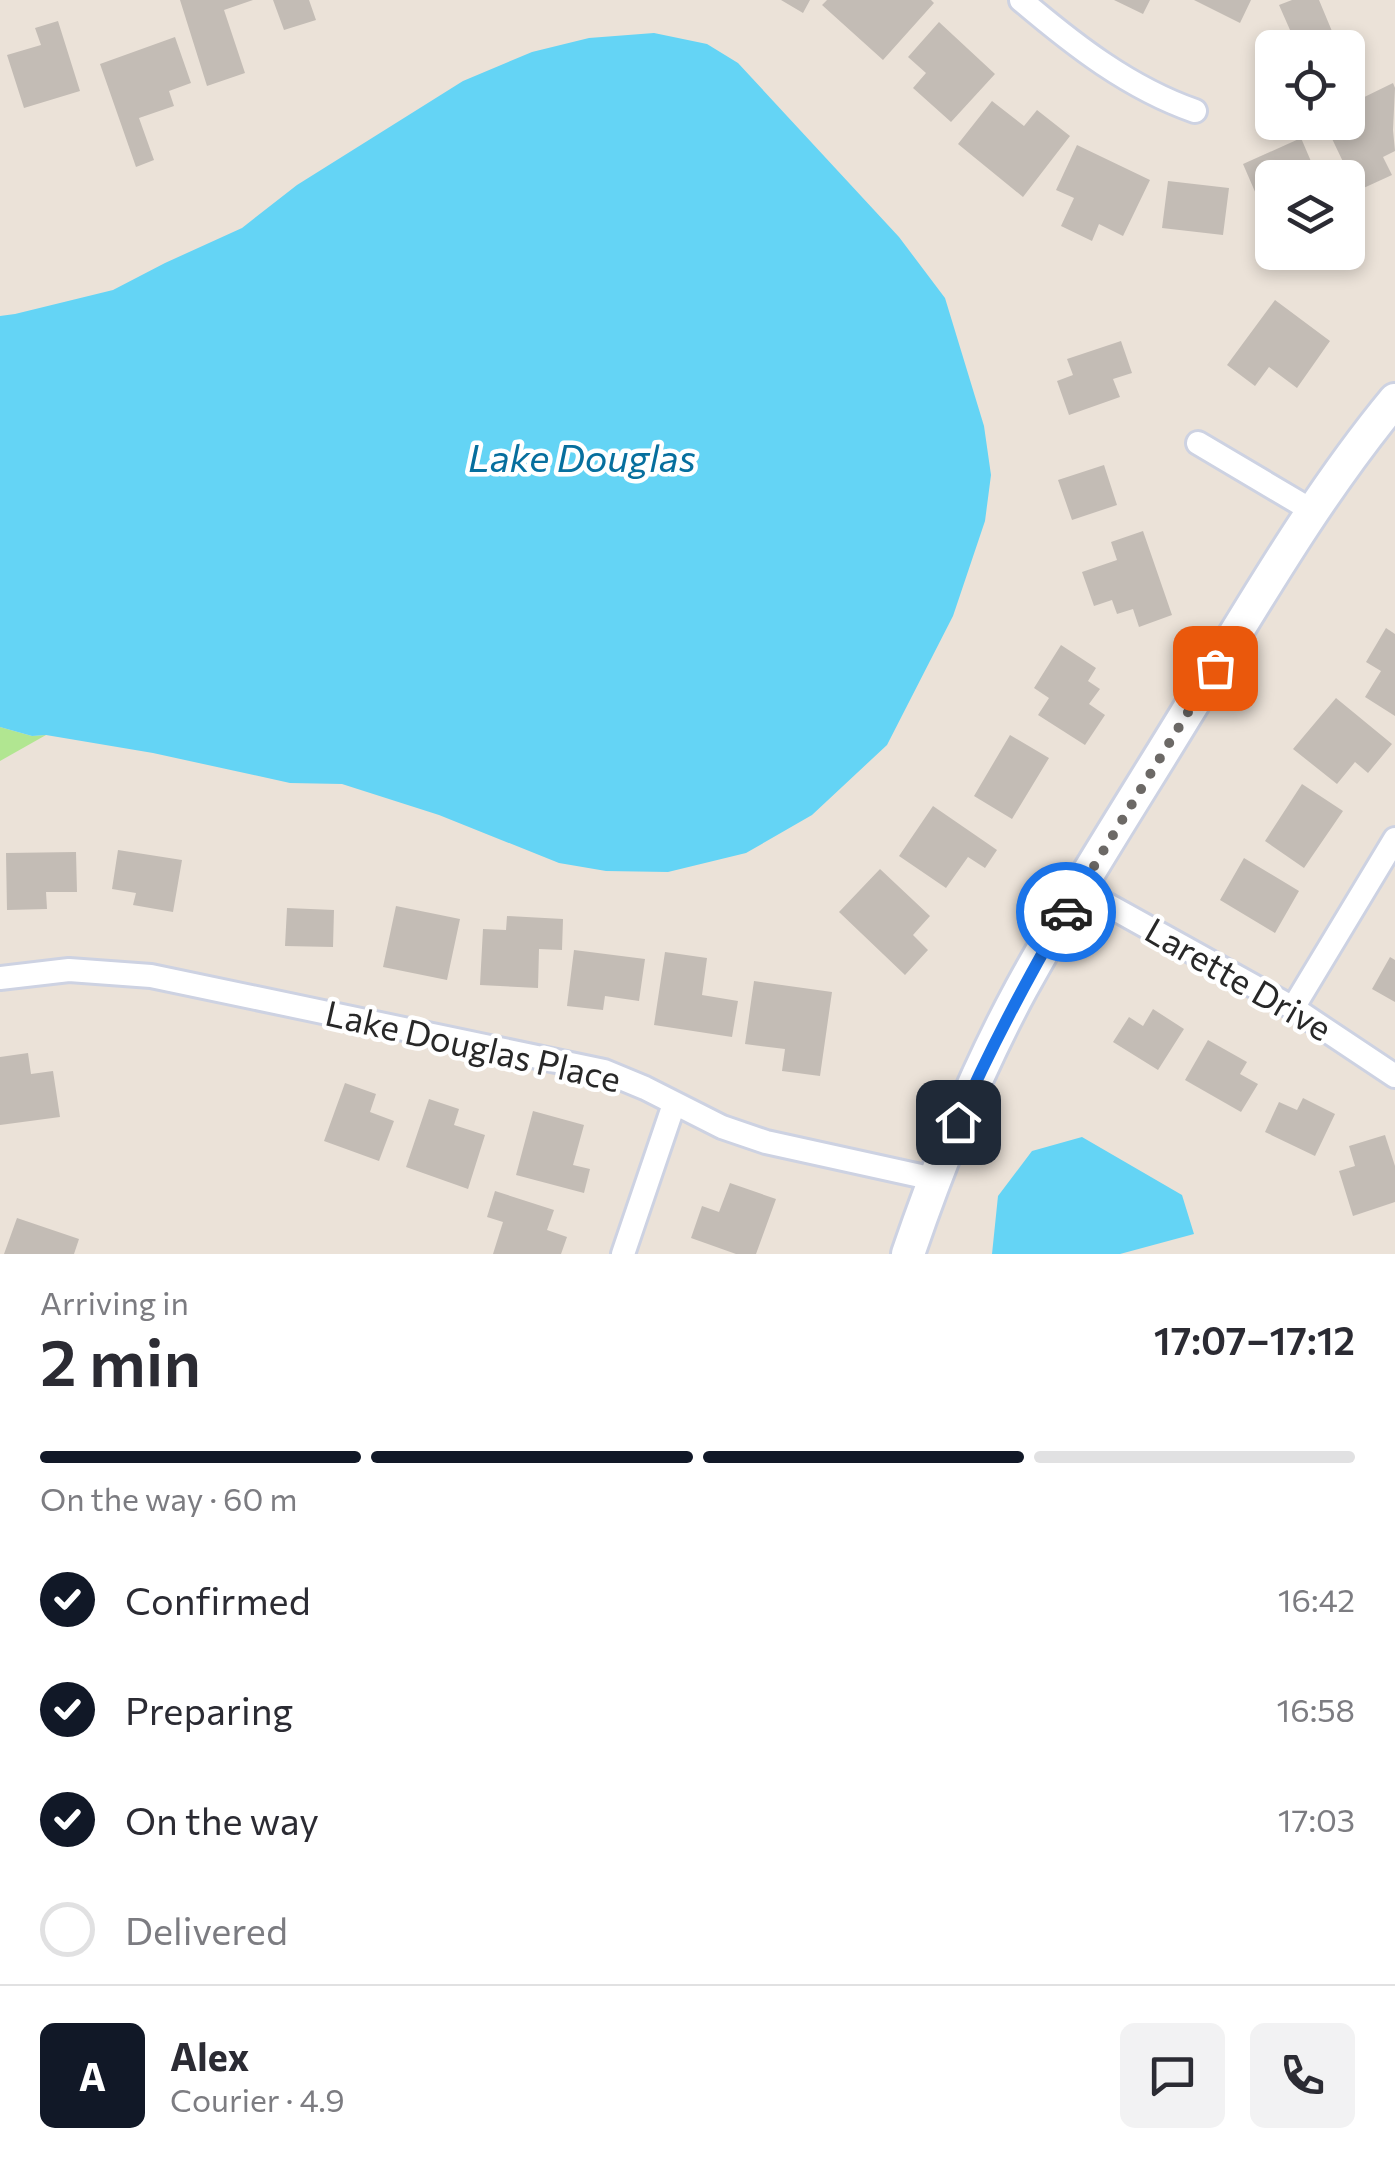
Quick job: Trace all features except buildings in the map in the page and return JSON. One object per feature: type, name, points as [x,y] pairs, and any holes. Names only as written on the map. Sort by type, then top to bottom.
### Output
[{"type":"street","points":[[1021,0],[1125,79],[1162,99],[1196,111]]},
{"type":"street","points":[[908,1254],[934,1178],[1020,991],[1079,888],[1312,510],[1395,400]]},
{"type":"street","points":[[1198,443],[1312,510]]},
{"type":"street","points":[[1293,1008],[1395,840]]},
{"type":"street","name":"Larette Drive","points":[[1079,888],[1293,1008],[1395,1076]]},
{"type":"street","name":"Lake Douglas Place","points":[[0,978],[68,970],[151,976],[604,1071],[722,1127],[766,1142],[934,1178]]},
{"type":"street","points":[[624,1254],[674,1104]]},
{"type":"green space","points":[[0,727],[32,736],[46,735],[0,761]]},
{"type":"water","name":"Lake Douglas","points":[[654,33],[707,44],[738,63],[899,237],[945,298],[984,426],[991,475],[985,521],[953,616],[887,745],[812,815],[746,853],[668,872],[606,871],[559,863],[439,815],[342,784],[290,783],[153,753],[32,736],[0,727],[0,316],[113,290],[242,228],[297,185],[463,81],[532,52],[589,38]]},
{"type":"water","points":[[1082,1137],[1182,1195],[1194,1234],[1120,1254],[992,1254],[998,1196],[1032,1151]]},
{"type":"way so far","points":[[1066,912],[1215,668]]},
{"type":"route","points":[[958,1122],[1020,991],[1066,912]]}]
